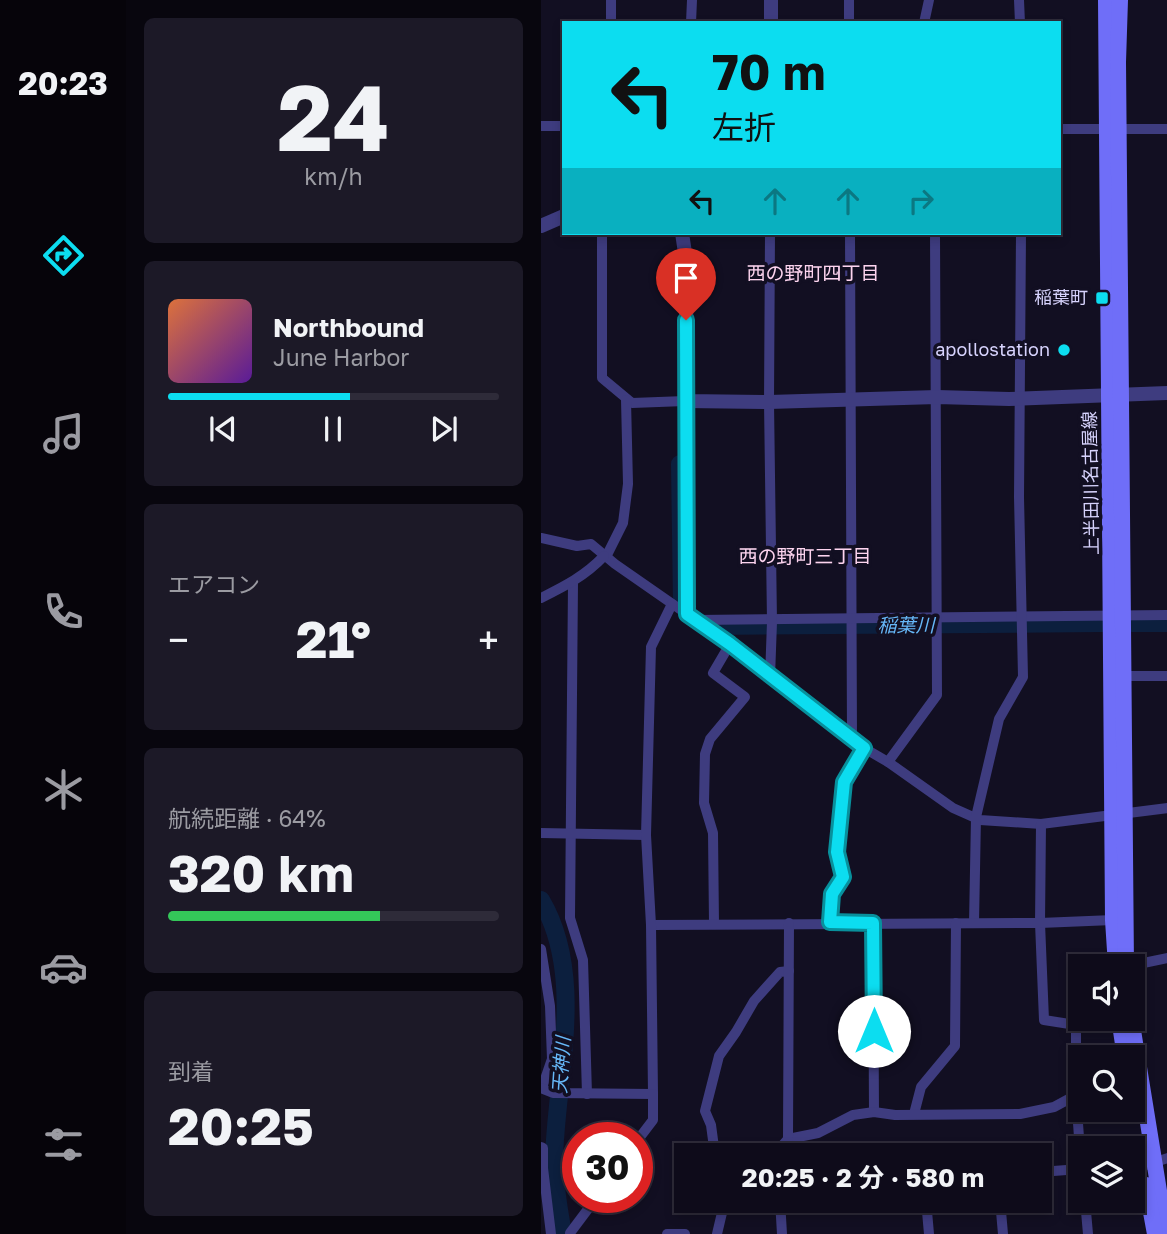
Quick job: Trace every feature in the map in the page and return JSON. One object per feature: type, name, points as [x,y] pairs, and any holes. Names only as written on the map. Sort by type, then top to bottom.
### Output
[{"type":"main road","name":"上半田川名古屋線","points":[[1106,0],[1113,129],[1119,813],[1127,954]]},
{"type":"main road","name":"上半田川名古屋線","points":[[1113,129],[1120,0]]},
{"type":"main road","name":"上半田川名古屋線","points":[[1115,954],[1113,920],[1124,676],[1118,615]]},
{"type":"main road","points":[[1133,1031],[1155,1234]]},
{"type":"main road","points":[[1138,1122],[1166,1234]]},
{"type":"street","points":[[611,0],[611,21]]},
{"type":"street","points":[[691,0],[691,21]]},
{"type":"street","points":[[771,0],[771,21]]},
{"type":"street","points":[[849,0],[849,21]]},
{"type":"street","points":[[924,21],[929,0]]},
{"type":"street","points":[[1019,0],[1020,21]]},
{"type":"street","points":[[541,126],[562,126]]},
{"type":"street","points":[[1061,129],[1167,129]]},
{"type":"street","points":[[541,226],[562,217]]},
{"type":"street","points":[[602,235],[602,378],[632,403],[769,402],[850,398],[1021,398],[1167,393]]},
{"type":"street","points":[[682,235],[687,266],[686,401],[691,617]]},
{"type":"street","points":[[770,235],[770,677]]},
{"type":"street","points":[[850,235],[852,739]]},
{"type":"street","points":[[889,762],[937,695],[935,235]]},
{"type":"street","points":[[974,923],[976,817],[999,719],[1023,677],[1019,496],[1021,235]]},
{"type":"street","points":[[541,598],[573,583],[605,557],[623,523],[629,484],[626,400]]},
{"type":"street","points":[[541,538],[577,546],[591,544],[605,557],[730,644],[864,748],[889,762],[953,808],[993,822],[1041,824],[1167,808]]},
{"type":"street","points":[[573,583],[570,918],[583,960],[587,1094]]},
{"type":"street","points":[[651,1122],[653,1119],[651,925],[646,835],[651,647],[672,604]]},
{"type":"street","points":[[691,617],[772,624],[1023,621],[1167,615]]},
{"type":"street","points":[[714,924],[713,833],[704,803],[705,754],[710,739],[745,697],[713,673],[730,644]]},
{"type":"street","points":[[1124,676],[1167,676]]},
{"type":"street","points":[[830,922],[832,894],[843,877],[837,852],[844,782],[864,748]]},
{"type":"street","points":[[1041,824],[1040,923],[1044,1020],[1076,1024],[1077,1045]]},
{"type":"street","points":[[541,834],[646,835]]},
{"type":"street","points":[[651,925],[1040,923],[1113,920]]},
{"type":"street","points":[[788,1143],[789,923]]},
{"type":"street","points":[[873,923],[874,1112]]},
{"type":"street","points":[[914,1114],[921,1087],[955,1046],[956,923]]},
{"type":"street","points":[[541,949],[552,1059],[541,1088],[553,1093],[569,1094],[653,1094]]},
{"type":"street","points":[[1145,963],[1167,958]]},
{"type":"street","points":[[713,1143],[711,1125],[705,1111],[719,1056],[754,1001],[780,972],[789,971]]},
{"type":"street","points":[[784,1143],[788,1139],[818,1133],[853,1115],[874,1112],[895,1115],[1020,1114],[1054,1107],[1068,1099]]},
{"type":"street","points":[[541,1147],[551,1234]]},
{"type":"street","points":[[570,1233],[585,1213]]},
{"type":"street","points":[[717,1234],[722,1213]]},
{"type":"street","points":[[781,1213],[782,1234]]},
{"type":"street","points":[[927,1213],[929,1234]]},
{"type":"street","points":[[1001,1213],[1003,1234]]},
{"type":"street","points":[[1086,1213],[1088,1234]]},
{"type":"street","points":[[667,1234],[685,1234]]},
{"type":"waterway","name":"稲葉川","points":[[680,464],[682,605]]},
{"type":"waterway","name":"稲葉川","points":[[710,626],[1103,623]]},
{"type":"waterway","name":"稲葉川","points":[[1132,623],[1168,623]]},
{"type":"waterway","name":"天神川","points":[[541,900],[555,930],[562,961],[565,994],[563,1061],[554,1159],[563,1234]]},
{"type":"place","name":"稲葉町","points":[[1102,298]]},
{"type":"place","name":"apollostation","points":[[1064,350]]},
{"type":"district","name":"西の野町四丁目","points":[[813,273]]},
{"type":"district","name":"西の野町三丁目","points":[[805,556]]},
{"type":"route","points":[[686,320],[687,614],[864,748],[844,782],[837,852],[843,877],[832,894],[830,922],[873,923],[874,1031]]}]
